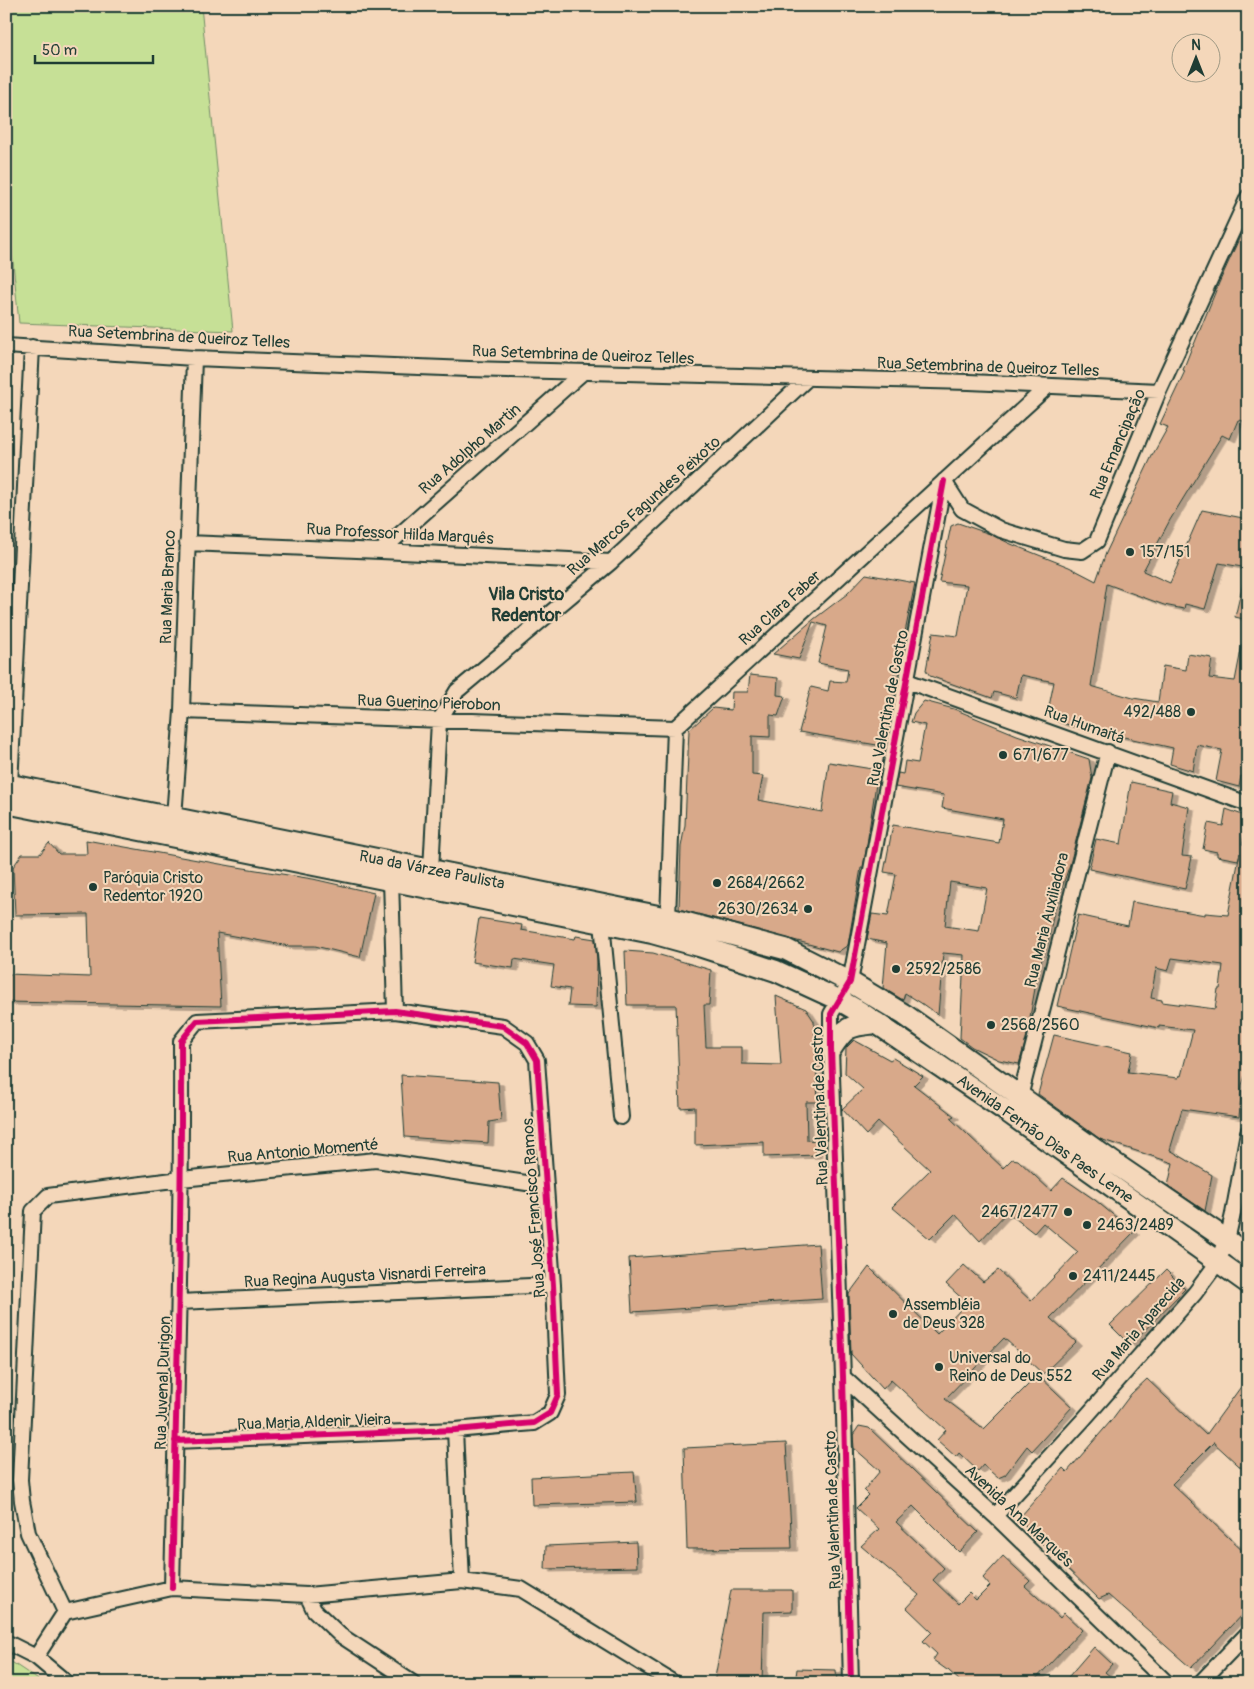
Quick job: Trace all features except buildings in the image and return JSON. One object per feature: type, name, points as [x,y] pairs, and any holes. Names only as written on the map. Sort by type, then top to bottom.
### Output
[{"type":"main road","name":"Rua da Várzea Paulista","points":[[8,791],[174,817],[668,918],[784,949],[850,982]]},
{"type":"main road","name":"Rua da Várzea Paulista","points":[[8,791],[392,880],[652,933],[708,948],[776,971],[839,1000]]},
{"type":"main road","name":"Avenida Fernão Dias Paes Leme","points":[[850,982],[905,1016],[1227,1240],[1248,1257]]},
{"type":"main road","name":"Avenida Fernão Dias Paes Leme","points":[[839,1000],[877,1023],[1009,1113],[1248,1283]]},
{"type":"main road","points":[[831,1049],[841,1033],[849,1028],[857,1025],[877,1023]]},
{"type":"street","name":"Rua Emancipação","points":[[944,482],[962,510],[1002,530],[1064,550],[1082,551],[1097,541],[1159,391],[1248,197]]},
{"type":"street","name":"Rua Setembrina de Queiroz Telles","points":[[6,346],[194,358],[582,373],[969,382],[1159,391]]},
{"type":"street","points":[[8,791],[32,347]]},
{"type":"street","name":"Rua Maria Branco","points":[[174,817],[182,711],[194,358]]},
{"type":"street","name":"Rua Adolpho Martin","points":[[381,550],[582,373]]},
{"type":"street","name":"Rua Marcos Fagundes Peixoto","points":[[431,870],[439,721],[457,691],[611,562],[808,378]]},
{"type":"street","name":"Rua Clara Faber","points":[[675,728],[1048,386]]},
{"type":"street","name":"Rua Valentina de Castro","points":[[851,1683],[831,1014],[850,982],[944,482]]},
{"type":"street","name":"Rua Professor Hilda Marquês","points":[[187,543],[381,550],[611,562]]},
{"type":"street","name":"Rua Humaitá","points":[[907,682],[1108,752],[1248,804]]},
{"type":"street","name":"Rua Guerino Pierobon","points":[[182,711],[675,728]]},
{"type":"street","points":[[668,918],[675,728]]},
{"type":"street","name":"Rua Maria Auxiliadora","points":[[1020,1097],[1108,752]]},
{"type":"street","points":[[392,880],[395,1011]]},
{"type":"street","points":[[602,923],[622,1117]]},
{"type":"street","name":"Rua José Francisco Ramos","points":[[181,1179],[181,1041],[197,1022],[395,1011],[503,1026],[527,1043],[537,1060],[553,1286],[558,1395],[550,1412],[534,1424],[454,1430]]},
{"type":"street","name":"Rua Maria Aparecida","points":[[995,1516],[1194,1293],[1218,1262],[1227,1240],[1248,1132]]},
{"type":"street","name":"Rua Antonio Momenté","points":[[65,1612],[28,1533],[20,1480],[33,1211],[48,1196],[181,1179],[376,1160],[546,1186]]},
{"type":"street","name":"Rua Juvenal Durigon","points":[[172,1588],[181,1179]]},
{"type":"street","name":"Rua Regina Augusta Visnardi Ferreira","points":[[179,1302],[553,1286]]},
{"type":"street","name":"Avenida Ana Marquês","points":[[843,1378],[995,1516],[1167,1683]]},
{"type":"street","points":[[454,1430],[462,1581]]},
{"type":"street","name":"Rua Maria Aldenir Vieira","points":[[175,1441],[454,1430]]},
{"type":"street","points":[[36,1657],[65,1612],[172,1588],[307,1595],[462,1581],[522,1590],[674,1683]]},
{"type":"street","points":[[307,1595],[314,1610],[340,1635],[412,1683]]},
{"type":"street","points":[[1200,1683],[1248,1633]]},
{"type":"street","points":[[6,1642],[36,1657],[67,1683]]},
{"type":"green space","points":[[6,6],[201,6],[233,331],[19,323],[6,191]]},
{"type":"green space","points":[[7,1659],[43,1683],[6,1683]]},
{"type":"cycle path","points":[[851,1683],[831,1014],[850,982],[944,481]]},
{"type":"cycle path","points":[[172,1588],[174,1520],[175,1451],[177,1383],[180,1247],[181,1041],[197,1021],[395,1011],[503,1026],[527,1043],[537,1060],[553,1285],[558,1395],[550,1413],[534,1423],[455,1430],[175,1441]]},
{"type":"place","name":"157/151","points":[[1130,552]]},
{"type":"place","name":"492/488","points":[[1191,712]]},
{"type":"place","name":"671/677","points":[[1003,755]]},
{"type":"place","name":"2684/2662","points":[[717,883]]},
{"type":"place","name":"Paróquia Cristo Redentor 1920","points":[[93,887]]},
{"type":"place","name":"2630/2634","points":[[808,909]]},
{"type":"place","name":"2592/2586","points":[[896,969]]},
{"type":"place","name":"2568/2560","points":[[991,1025]]},
{"type":"place","name":"2467/2477","points":[[1068,1212]]},
{"type":"place","name":"2463/2489","points":[[1087,1225]]},
{"type":"place","name":"2411/2445","points":[[1073,1276]]},
{"type":"place","name":"Assembléia de Deus 328","points":[[893,1314]]},
{"type":"place","name":"Universal do Reino de Deus 552","points":[[939,1367]]},
{"type":"district","name":"Vila Cristo Redentor","points":[[526,604]]}]
